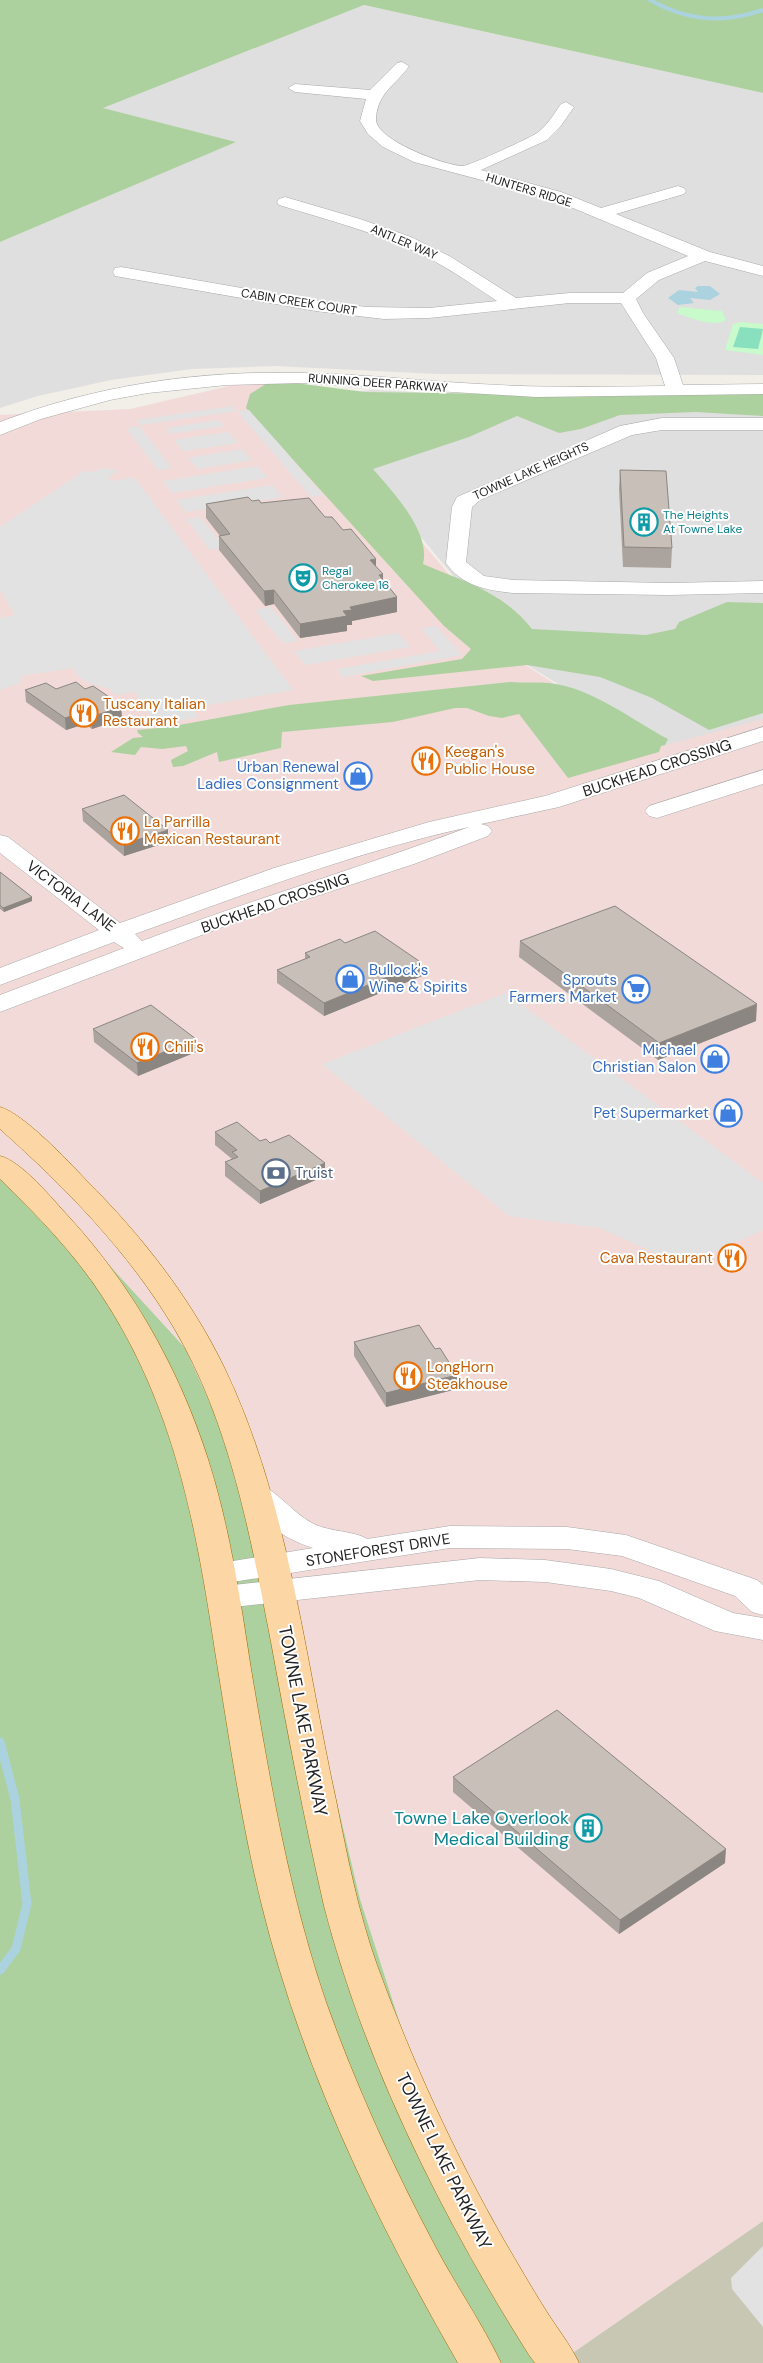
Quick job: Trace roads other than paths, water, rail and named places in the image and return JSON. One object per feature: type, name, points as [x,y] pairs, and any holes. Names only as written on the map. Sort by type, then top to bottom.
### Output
[{"type":"main road","name":"TOWNE LAKE PARKWAY","points":[[0,1115],[44,1152],[88,1195],[126,1237],[160,1283],[210,1368],[231,1415],[255,1493],[276,1578],[332,1865],[353,1948],[422,2124],[502,2278],[558,2363]]},
{"type":"main road","points":[[0,1164],[56,1218],[85,1252],[128,1314],[165,1388],[192,1459],[222,1585],[270,1866],[290,1944],[317,2030],[347,2111],[388,2198],[436,2289],[480,2363]]},
{"type":"street","points":[[295,88],[374,95],[402,66]]},
{"type":"street","name":"HUNTERS RIDGE","points":[[374,95],[368,121],[373,131],[388,144],[420,159],[555,195],[704,256],[763,271]]},
{"type":"street","points":[[466,171],[542,137],[555,124],[566,107]]},
{"type":"street","points":[[601,213],[678,190]]},
{"type":"street","name":"ANTLER WAY","points":[[285,202],[378,230],[422,248],[463,270],[513,304]]},
{"type":"street","points":[[675,386],[665,358],[634,313],[628,298],[648,278],[666,269],[704,256]]},
{"type":"street","name":"CABIN CREEK COURT","points":[[121,272],[357,312],[433,313],[561,297],[628,298]]},
{"type":"street","name":"RUNNING DEER PARKWAY","points":[[0,412],[64,393],[124,381],[179,374],[249,369],[327,369],[522,382],[763,389]]},
{"type":"street","name":"RUNNING DEER PARKWAY","points":[[0,429],[58,408],[118,394],[236,379],[327,379],[440,388],[561,392],[763,380]]},
{"type":"street","name":"TOWNE LAKE HEIGHTS","points":[[763,424],[662,424],[627,430],[473,496],[464,501],[462,507],[456,563],[463,572],[474,579],[491,584],[526,587],[708,589],[763,587]]},
{"type":"street","name":"BUCKHEAD CROSSING","points":[[0,1004],[277,900],[449,844],[551,802],[763,734]]},
{"type":"street","points":[[658,811],[763,777]]},
{"type":"street","name":"BUCKHEAD CROSSING","points":[[0,978],[117,932],[241,887],[437,827],[551,802]]},
{"type":"street","name":"VICTORIA LANE","points":[[0,842],[141,950]]},
{"type":"street","points":[[255,1493],[286,1522],[312,1538],[361,1546],[394,1545]]},
{"type":"street","name":"STONEFOREST DRIVE","points":[[276,1578],[394,1545],[450,1538],[516,1536],[567,1538],[626,1546],[746,1588],[763,1604]]},
{"type":"street","name":"STONEFOREST DRIVE","points":[[222,1585],[276,1578],[480,1569],[545,1571],[611,1580],[648,1589],[727,1623],[763,1629]]},
{"type":"water","points":[[698,286],[710,286],[720,294],[710,300],[690,298],[694,303],[678,305],[668,298],[679,290],[698,292],[695,288]]},
{"type":"waterway","points":[[650,0],[678,12],[705,18],[734,17],[763,10]]},
{"type":"waterway","points":[[0,1742],[15,1799],[27,1904],[16,1949],[0,1970]]},
{"type":"place","name":"The Heights At Towne Lake","points":[[644,522]]},
{"type":"place","name":"Regal Cherokee 16","points":[[303,578]]},
{"type":"place","name":"Tuscany Italian Restaurant","points":[[84,713]]},
{"type":"place","name":"Keegan's Public House","points":[[426,761]]},
{"type":"place","name":"Urban Renewal Ladies Consignment","points":[[358,776]]},
{"type":"place","name":"La Parrilla Mexican Restaurant","points":[[125,831]]},
{"type":"place","name":"Bullock's Wine & Spirits","points":[[350,979]]},
{"type":"place","name":"Sprouts Farmers Market","points":[[636,989]]},
{"type":"place","name":"Chili's","points":[[145,1047]]},
{"type":"place","name":"Michael Christian Salon","points":[[715,1059]]},
{"type":"place","name":"Pet Supermarket","points":[[728,1113]]},
{"type":"place","name":"Truist","points":[[276,1173]]},
{"type":"place","name":"Cava Restaurant","points":[[732,1258]]},
{"type":"place","name":"LongHorn Steakhouse","points":[[408,1376]]},
{"type":"place","name":"Towne Lake Overlook Medical Building","points":[[588,1828]]}]
